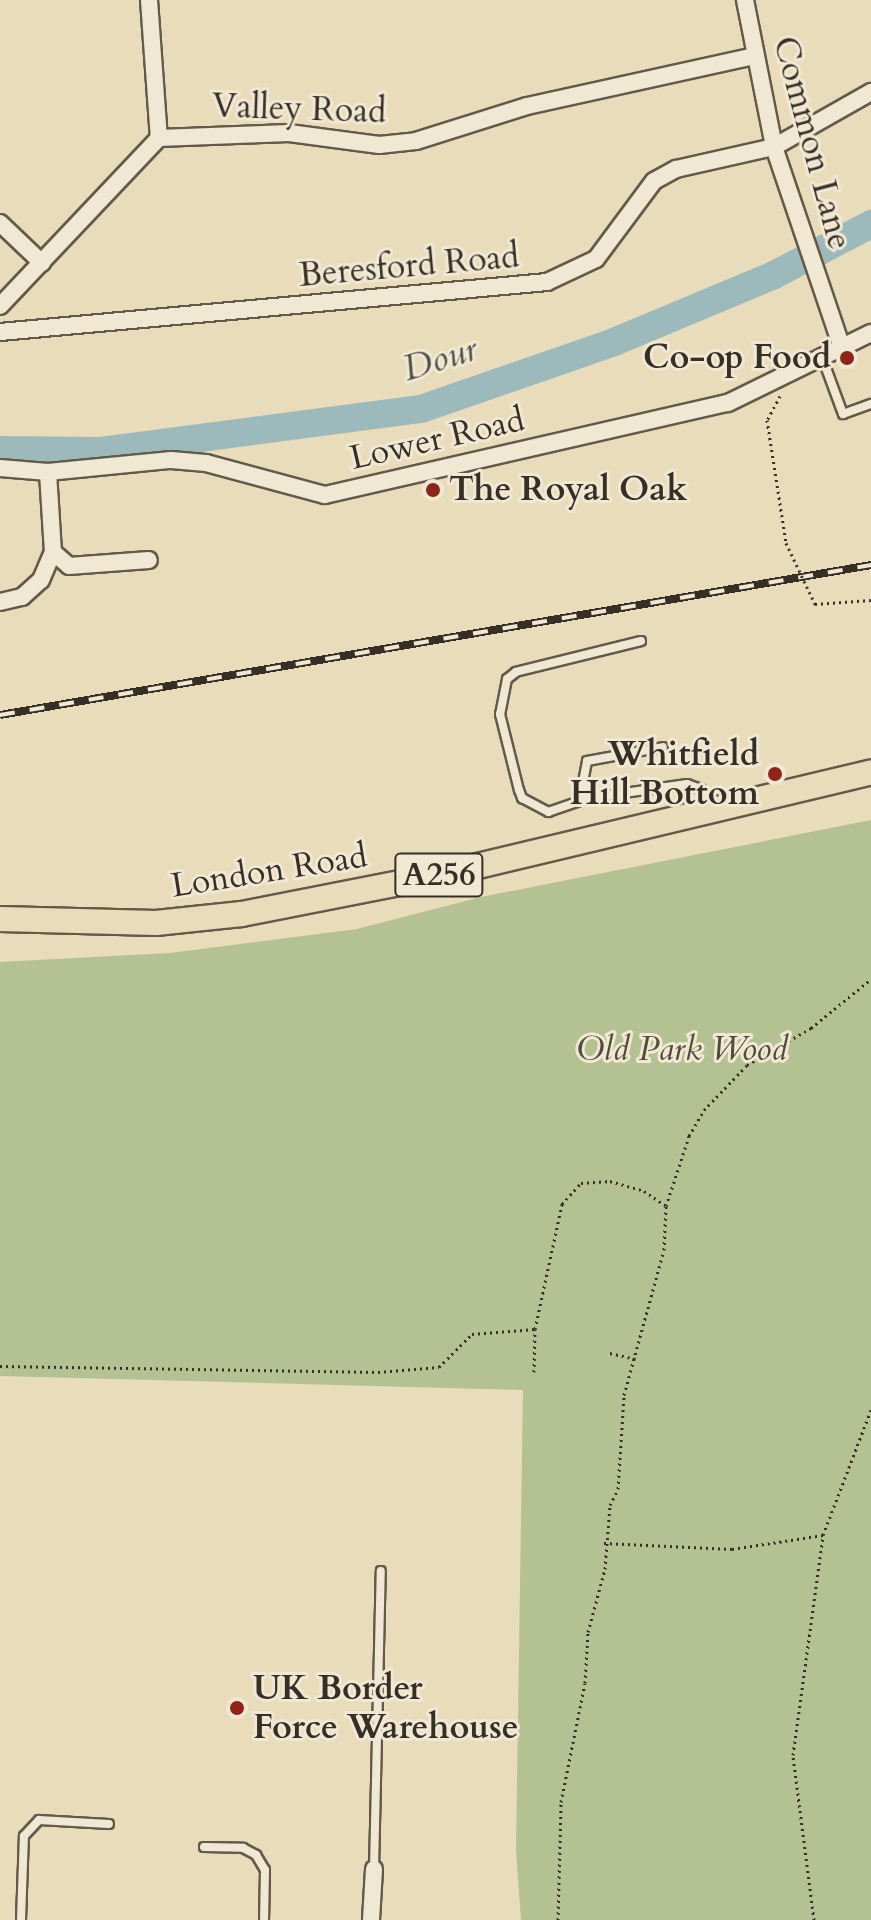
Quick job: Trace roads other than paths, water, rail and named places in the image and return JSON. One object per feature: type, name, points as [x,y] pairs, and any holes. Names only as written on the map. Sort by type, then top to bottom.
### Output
[{"type":"main road","name":"London Road","points":[[0,919],[156,923],[242,914],[440,875],[871,772]]},
{"type":"street","points":[[0,306],[159,138],[149,0]]},
{"type":"street","name":"Common Lane","points":[[745,0],[774,147],[841,345]]},
{"type":"street","name":"Valley Road","points":[[159,138],[289,133],[379,145],[416,141],[527,106],[755,56]]},
{"type":"street","name":"Beresford Road","points":[[0,332],[547,282],[596,259],[654,181],[676,169],[774,147],[871,92]]},
{"type":"street","points":[[0,223],[42,263]]},
{"type":"street","name":"Lower Road","points":[[0,468],[48,472],[171,460],[206,463],[325,495],[728,403],[841,345],[871,333]]},
{"type":"street","points":[[0,602],[22,597],[41,580],[53,552],[48,472]]},
{"type":"street","points":[[53,552],[69,566],[149,560]]},
{"type":"street","points":[[371,1920],[374,1869]]},
{"type":"lane","points":[[822,356],[843,414],[871,404]]},
{"type":"lane","points":[[641,641],[516,672],[503,690],[500,714],[522,798],[548,812],[589,798],[687,784],[701,789],[715,810]]},
{"type":"lane","points":[[589,798],[583,782],[587,761],[663,747]]},
{"type":"lane","points":[[374,1869],[381,1571]]},
{"type":"lane","points":[[21,1920],[24,1836],[39,1820],[109,1824]]},
{"type":"lane","points":[[204,1847],[243,1848],[256,1855],[265,1870],[264,1920]]},
{"type":"waterway","name":"Dour","points":[[0,450],[101,451],[421,409],[614,342],[774,275],[871,224]]},
{"type":"railway","points":[[0,715],[871,565]]},
{"type":"place","name":"Co-op Food","points":[[847,358]]},
{"type":"place","name":"The Royal Oak","points":[[433,490]]},
{"type":"place","name":"Whitfield Hill Bottom","points":[[775,774]]},
{"type":"place","name":"UK Border Force Warehouse","points":[[237,1708]]},
{"type":"park label","name":"Old Park Wood","points":[[682,1050]]}]
